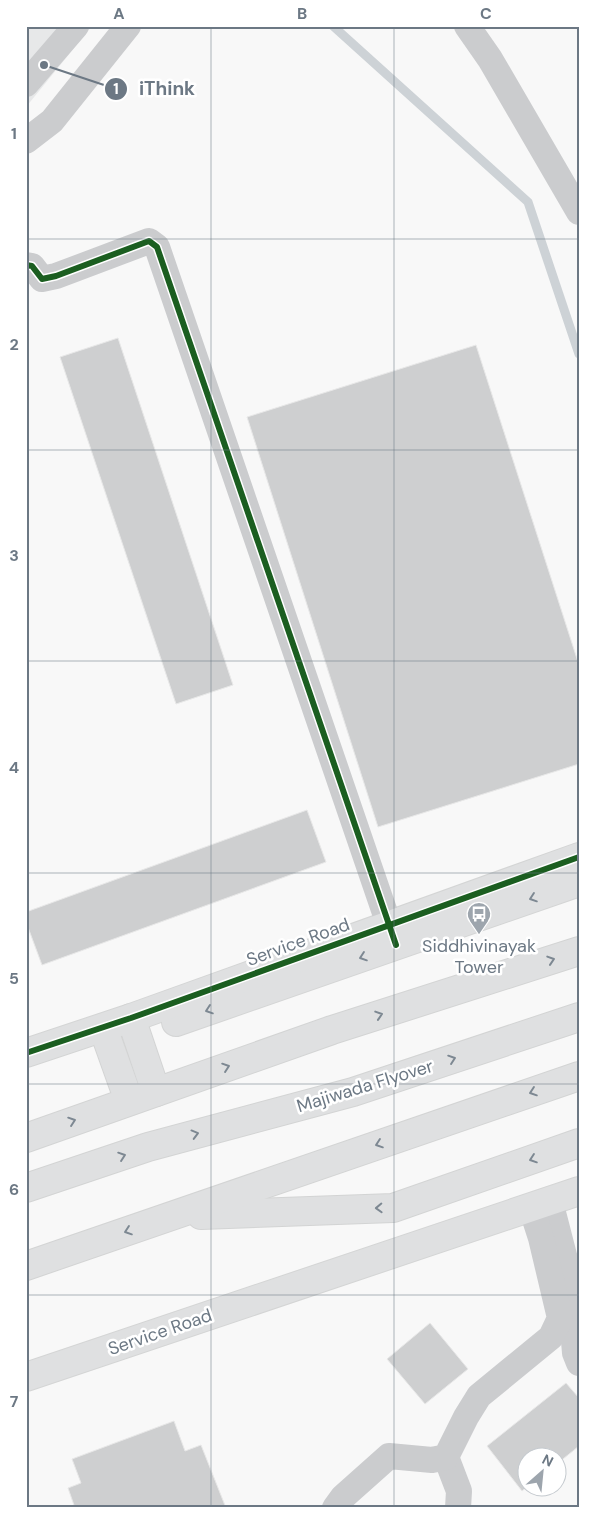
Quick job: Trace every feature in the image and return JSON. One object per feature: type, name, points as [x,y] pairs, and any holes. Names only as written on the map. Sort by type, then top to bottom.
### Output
[{"type":"main road","name":"Service Road","points":[[26,1053],[106,1036],[134,1027],[392,935],[579,857]]},
{"type":"main road","name":"Service Road","points":[[392,935],[579,882]]},
{"type":"main road","points":[[26,1138],[332,1030],[579,951]]},
{"type":"main road","name":"Majiwada Flyover","points":[[26,1188],[148,1147],[353,1092],[579,1017]]},
{"type":"main road","points":[[134,1027],[156,1092]]},
{"type":"main road","name":"Service Road","points":[[26,1073],[106,1036]]},
{"type":"main road","points":[[106,1036],[129,1101]]},
{"type":"main road","points":[[26,1266],[579,1076]]},
{"type":"main road","points":[[175,1216],[392,1208],[579,1142]]},
{"type":"main road","name":"Service Road","points":[[26,1377],[579,1191]]},
{"type":"street","points":[[26,84],[76,26]]},
{"type":"street","points":[[26,141],[52,121],[128,26]]},
{"type":"street","points":[[467,26],[490,59],[579,212]]},
{"type":"street","points":[[26,265],[32,266],[42,279],[56,276],[149,241],[157,247],[392,935]]},
{"type":"street","points":[[540,1204],[568,1272],[575,1353],[579,1363]]},
{"type":"street","points":[[458,1508],[459,1492],[446,1457],[466,1417],[479,1396],[551,1338],[560,1318],[541,1238],[540,1204]]},
{"type":"street","points":[[335,1508],[342,1497],[389,1456],[432,1460],[446,1457]]},
{"type":"shaded area","points":[[26,26],[92,26],[26,107]]},
{"type":"building","points":[[118,338],[233,685],[176,704],[60,357]]},
{"type":"building","points":[[476,345],[579,665],[579,764],[378,827],[247,417]]},
{"type":"building","points":[[307,810],[326,862],[42,965],[26,922],[26,912]]},
{"type":"building","points":[[430,1323],[468,1369],[425,1404],[387,1359]]},
{"type":"building","points":[[566,1383],[579,1398],[579,1446],[568,1455],[568,1446],[518,1446],[518,1486],[487,1446]]},
{"type":"building","points":[[174,1421],[185,1451],[201,1445],[226,1508],[75,1508],[68,1488],[81,1483],[72,1459]]},
{"type":"waterway","points":[[333,26],[528,202],[579,354]]},
{"type":"cycle path","points":[[26,265],[32,266],[42,279],[56,276],[149,241],[157,247],[396,945]]},
{"type":"cycle path","points":[[26,1053],[131,1018],[579,857]]},
{"type":"place","name":"iThink","points":[[44,65]]},
{"type":"place","name":"Siddhivinayak Tower","points":[[479,935]]}]
